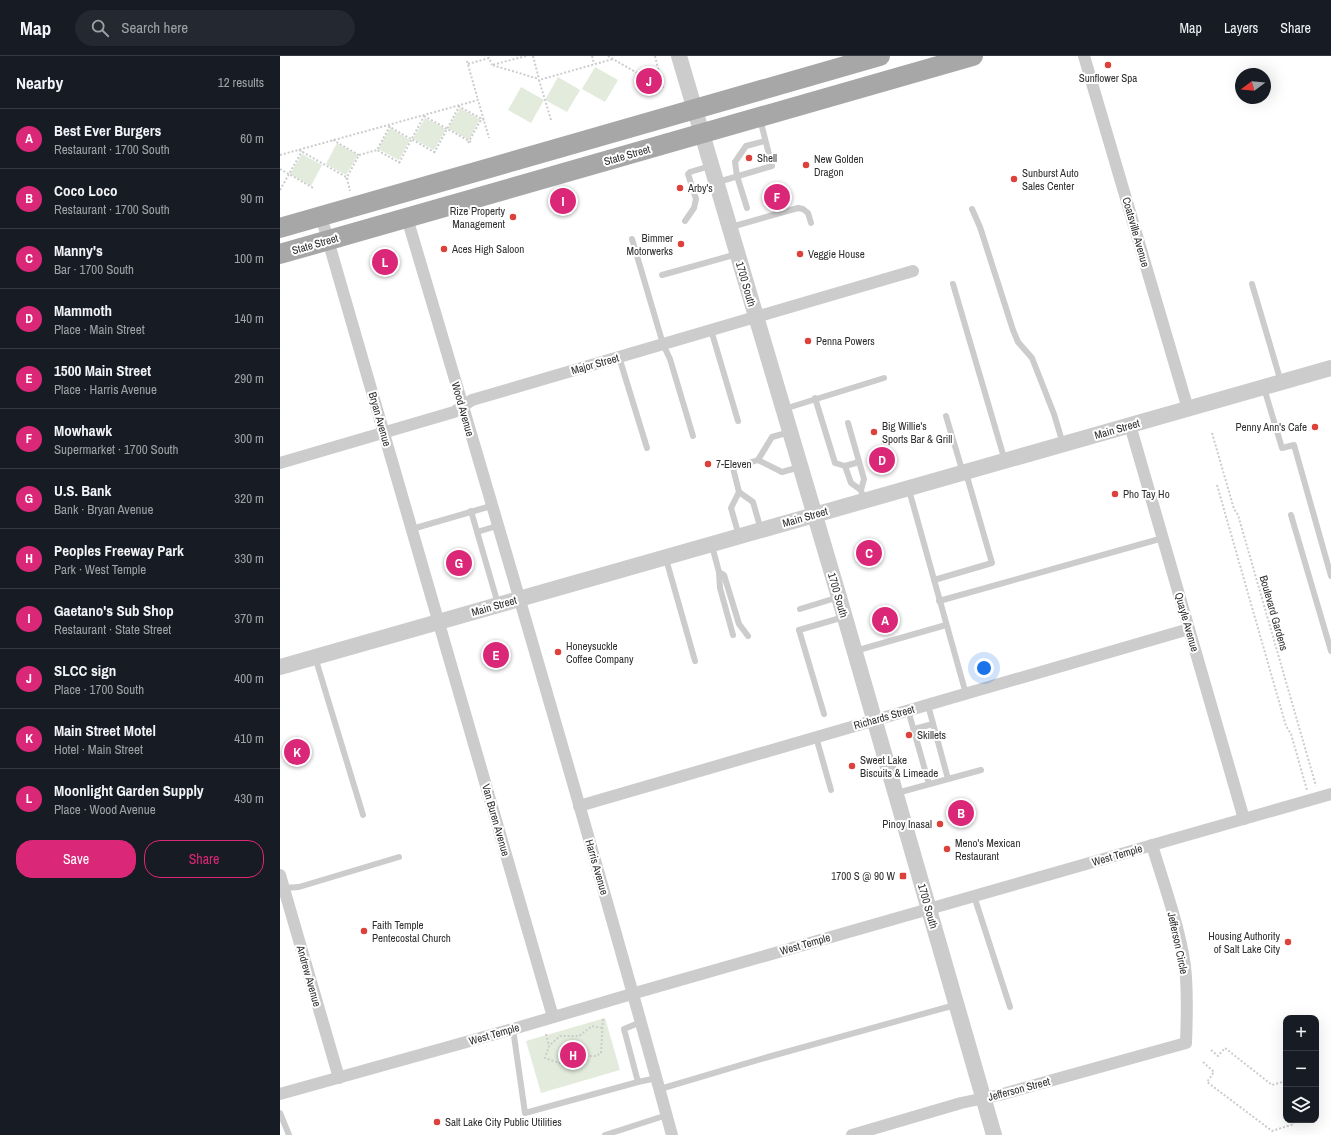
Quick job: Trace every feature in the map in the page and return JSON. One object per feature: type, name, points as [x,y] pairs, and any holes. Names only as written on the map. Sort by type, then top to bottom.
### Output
[{"type":"main road","points":[[280,228],[880,56]]},
{"type":"main road","name":"State Street","points":[[280,254],[973,56]]},
{"type":"street","name":"1700 South","points":[[679,56],[839,597],[994,1135]]},
{"type":"street","name":"Coatsville Avenue","points":[[1084,56],[1188,408]]},
{"type":"street","name":"Bryan Avenue","points":[[321,216],[439,622]]},
{"type":"street","name":"Wood Avenue","points":[[407,218],[519,599]]},
{"type":"street","name":"Major Street","points":[[280,463],[454,412],[472,400],[913,271]]},
{"type":"street","name":"Main Street","points":[[280,667],[814,515],[862,495],[909,488],[1331,368]]},
{"type":"street","name":"Quayle Avenue","points":[[1130,425],[1244,819]]},
{"type":"street","name":"Harris Avenue","points":[[519,599],[641,1022],[672,1135]]},
{"type":"street","name":"Van Buren Avenue","points":[[439,622],[553,1017]]},
{"type":"street","name":"Richards Street","points":[[579,806],[1189,629]]},
{"type":"street","name":"West Temple","points":[[280,1094],[513,1029],[1331,794]]},
{"type":"street","name":"Jefferson Circle","points":[[1152,845],[1178,934],[1185,965],[1188,1000],[1186,1043]]},
{"type":"street","name":"Andrew Avenue","points":[[280,875],[282,889],[339,1078]]},
{"type":"street","name":"Jefferson Street","points":[[852,1135],[1186,1043]]},
{"type":"lane","points":[[716,182],[772,166],[759,117]]},
{"type":"lane","points":[[747,208],[737,176],[735,162],[746,146],[765,141]]},
{"type":"lane","points":[[685,220],[694,208],[696,199],[688,174],[711,165]]},
{"type":"lane","points":[[730,228],[798,208],[803,208],[808,213],[811,223]]},
{"type":"lane","points":[[972,209],[980,227],[1013,330],[1018,342],[1032,358],[1054,414],[1063,444]]},
{"type":"lane","points":[[632,239],[663,344],[670,359],[693,436]]},
{"type":"lane","points":[[662,275],[737,254]]},
{"type":"lane","points":[[954,284],[1005,461]]},
{"type":"lane","points":[[1252,284],[1281,382]]},
{"type":"lane","points":[[711,330],[738,421]]},
{"type":"lane","points":[[619,357],[647,448]]},
{"type":"lane","points":[[783,409],[884,378]]},
{"type":"lane","points":[[1263,387],[1282,448],[1294,445],[1331,574]]},
{"type":"lane","points":[[815,398],[835,463],[845,466],[859,462]]},
{"type":"lane","points":[[934,580],[992,563],[946,416]]},
{"type":"lane","points":[[848,423],[864,479],[862,495]]},
{"type":"lane","points":[[761,530],[753,502],[739,492],[733,468],[758,460],[772,437],[790,432]]},
{"type":"lane","points":[[758,460],[782,472],[800,467]]},
{"type":"lane","points":[[845,466],[851,482],[862,495]]},
{"type":"lane","points":[[909,488],[939,601],[966,694]]},
{"type":"lane","points":[[739,492],[731,508],[739,536]]},
{"type":"lane","points":[[412,528],[491,506]]},
{"type":"lane","points":[[471,512],[498,605]]},
{"type":"lane","points":[[1292,515],[1331,651]]},
{"type":"lane","points":[[477,532],[497,526]]},
{"type":"lane","points":[[939,601],[1163,538]]},
{"type":"lane","points":[[711,544],[719,572],[720,588],[733,635]]},
{"type":"lane","points":[[666,557],[696,661]]},
{"type":"lane","points":[[719,572],[724,575],[739,624],[748,636]]},
{"type":"lane","points":[[800,609],[839,597]]},
{"type":"lane","points":[[824,714],[799,630],[844,617]]},
{"type":"lane","points":[[854,652],[946,625]]},
{"type":"lane","points":[[315,657],[363,814]]},
{"type":"lane","points":[[928,705],[948,779]]},
{"type":"lane","points":[[908,710],[929,784]]},
{"type":"lane","points":[[914,729],[933,724]]},
{"type":"lane","points":[[816,737],[831,790]]},
{"type":"lane","points":[[895,793],[981,770]]},
{"type":"lane","points":[[282,889],[299,887],[399,858]]},
{"type":"lane","points":[[974,896],[1010,1007]]},
{"type":"lane","points":[[513,1029],[525,1113],[638,1082],[658,1084],[768,1057],[957,1004]]},
{"type":"lane","points":[[638,1082],[624,1029],[641,1022]]},
{"type":"lane","points":[[280,1113],[289,1135]]},
{"type":"lane","points":[[605,1135],[667,1115]]},
{"type":"path","points":[[492,65],[526,56]]},
{"type":"path","points":[[533,56],[551,120]]},
{"type":"path","points":[[592,56],[594,64]]},
{"type":"path","points":[[608,56],[664,88],[655,56]]},
{"type":"path","points":[[468,64],[490,58],[492,65]]},
{"type":"path","points":[[492,65],[539,79],[613,59]]},
{"type":"path","points":[[467,60],[489,138]]},
{"type":"path","points":[[280,156],[478,100]]},
{"type":"path","points":[[459,106],[483,119]]},
{"type":"path","points":[[389,125],[435,153],[459,106]]},
{"type":"path","points":[[424,115],[470,142],[483,119]]},
{"type":"path","points":[[333,140],[359,154],[377,150],[399,163],[424,115]]},
{"type":"path","points":[[377,150],[389,125]]},
{"type":"path","points":[[280,190],[304,149]]},
{"type":"path","points":[[299,150],[347,178]]},
{"type":"path","points":[[350,191],[347,178],[359,154]]},
{"type":"path","points":[[280,170],[313,188]]},
{"type":"path","name":"Boulevard Gardens","points":[[1212,433],[1234,509],[1238,515],[1314,798]]},
{"type":"path","name":"Boulevard Gardens","points":[[1217,485],[1286,726],[1291,734],[1314,798]]},
{"type":"path","points":[[602,1028],[592,1026],[579,1036],[560,1036],[549,1046],[544,1058],[559,1063],[568,1063],[588,1056],[596,1056],[601,1053],[603,1018]]},
{"type":"path","points":[[546,1034],[549,1046]]},
{"type":"path","points":[[1211,1050],[1218,1056],[1225,1048],[1272,1085],[1283,1082]]},
{"type":"path","points":[[1203,1062],[1214,1072],[1208,1082],[1272,1131],[1294,1123]]},
{"type":"shaded area","points":[[595,67],[618,80],[605,102],[582,89]]},
{"type":"shaded area","points":[[558,77],[580,90],[567,112],[545,100]]},
{"type":"shaded area","points":[[521,87],[544,100],[531,123],[508,110]]},
{"type":"shaded area","points":[[460,108],[480,119],[469,140],[448,128]]},
{"type":"shaded area","points":[[425,118],[446,129],[434,150],[413,139]]},
{"type":"shaded area","points":[[390,128],[410,140],[399,160],[378,149]]},
{"type":"shaded area","points":[[337,143],[358,155],[346,175],[326,164]]},
{"type":"shaded area","points":[[302,154],[322,165],[311,186],[290,174]]},
{"type":"shaded area","points":[[605,1018],[620,1070],[541,1093],[526,1041]]},
{"type":"place","name":"Sunflower Spa","points":[[1108,65]]},
{"type":"place","name":"SLCC sign","points":[[649,81]]},
{"type":"place","name":"Shell","points":[[749,158]]},
{"type":"place","name":"New Golden Dragon","points":[[806,165]]},
{"type":"place","name":"Sunburst Auto Sales Center","points":[[1014,179]]},
{"type":"place","name":"Arby's","points":[[680,188]]},
{"type":"place","name":"Mowhawk","points":[[777,197]]},
{"type":"place","name":"Gaetano's Sub Shop","points":[[563,201]]},
{"type":"place","name":"Rize Property Management","points":[[513,217]]},
{"type":"place","name":"Bimmer Motorwerks","points":[[681,244]]},
{"type":"place","name":"Aces High Saloon","points":[[444,249]]},
{"type":"place","name":"Veggie House","points":[[800,254]]},
{"type":"place","name":"Moonlight Garden Supply","points":[[385,262]]},
{"type":"place","name":"Penna Powers","points":[[808,341]]},
{"type":"place","name":"Penny Ann's Cafe","points":[[1315,427]]},
{"type":"place","name":"Big Willie's Sports Bar & Grill","points":[[874,432]]},
{"type":"place","name":"Mammoth","points":[[882,460]]},
{"type":"place","name":"7-Eleven","points":[[708,464]]},
{"type":"place","name":"Pho Tay Ho","points":[[1115,494]]},
{"type":"place","name":"Manny's","points":[[869,553]]},
{"type":"place","name":"U.S. Bank","points":[[459,563]]},
{"type":"place","name":"Best Ever Burgers","points":[[885,620]]},
{"type":"place","name":"Honeysuckle Coffee Company","points":[[558,652]]},
{"type":"place","name":"1500 Main Street","points":[[496,655]]},
{"type":"place","name":"Skillets","points":[[909,735]]},
{"type":"place","name":"Main Street Motel","points":[[297,752]]},
{"type":"place","name":"Sweet Lake Biscuits & Limeade","points":[[852,766]]},
{"type":"place","name":"Coco Loco","points":[[961,813]]},
{"type":"place","name":"Pinoy Inasal","points":[[940,824]]},
{"type":"place","name":"Meno's Mexican Restaurant","points":[[947,849]]},
{"type":"place","name":"1700 S @ 90 W","points":[[903,876]]},
{"type":"place","name":"Faith Temple Pentecostal Church","points":[[364,931]]},
{"type":"place","name":"Housing Authority of Salt Lake City","points":[[1288,942]]},
{"type":"place","name":"Peoples Freeway Park","points":[[573,1055]]},
{"type":"place","name":"Salt Lake City Public Utilities","points":[[437,1122]]}]
